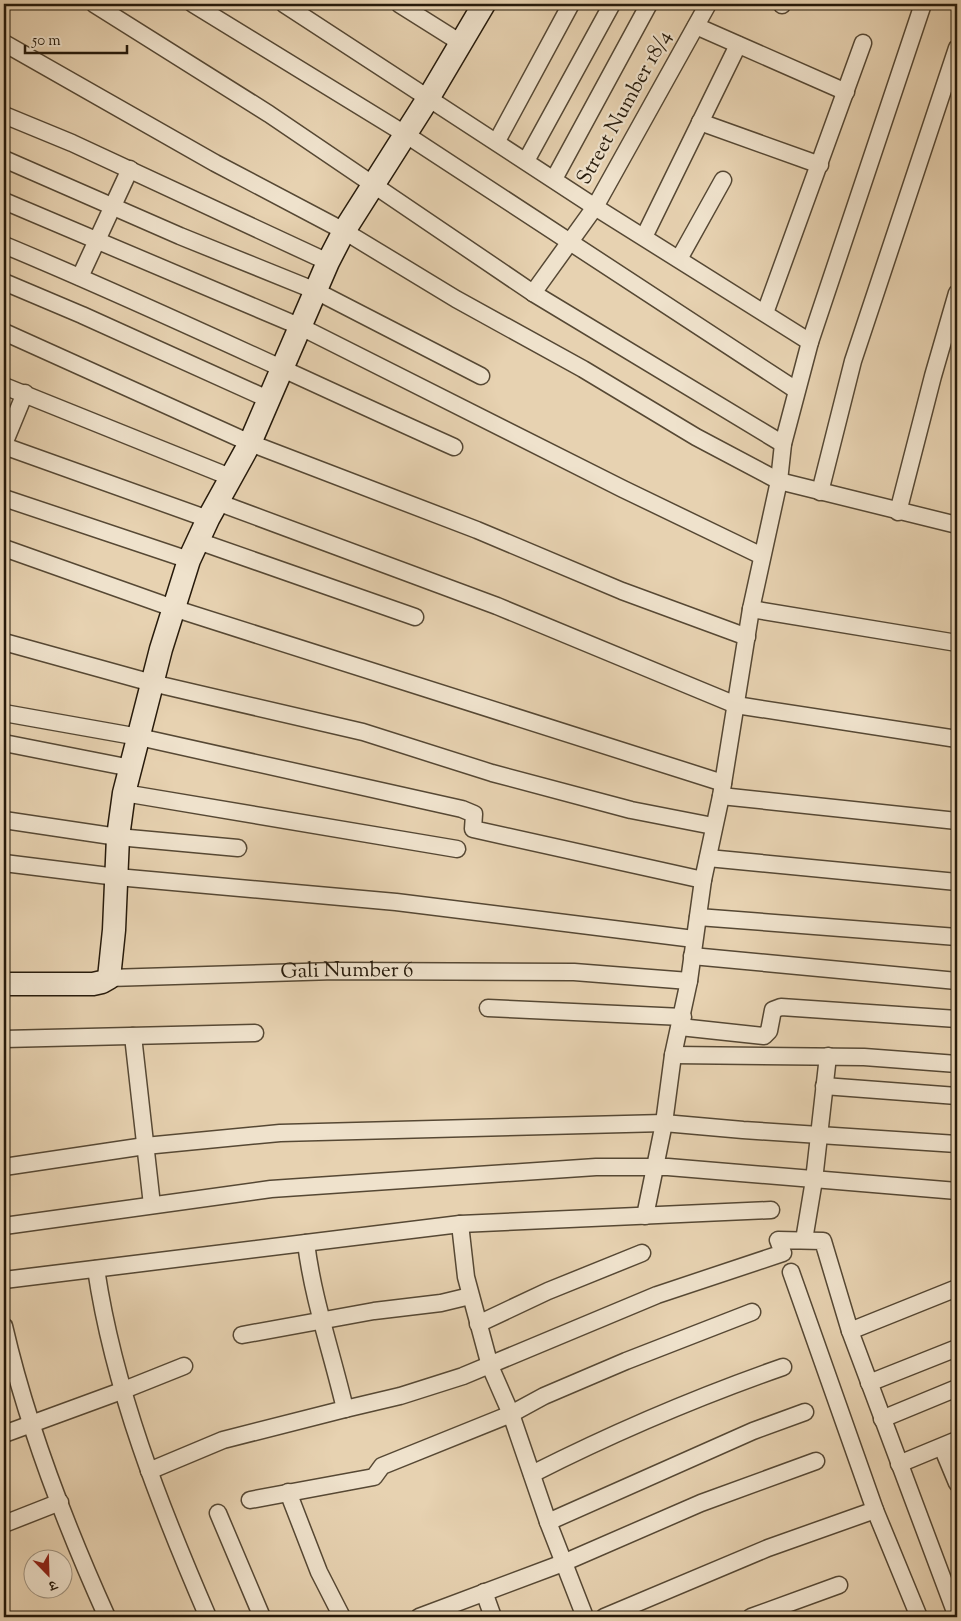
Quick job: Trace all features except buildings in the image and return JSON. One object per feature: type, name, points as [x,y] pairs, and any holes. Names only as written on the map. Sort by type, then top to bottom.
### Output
[{"type":"street","points":[[94,4],[269,114],[533,293],[783,444]]},
{"type":"street","points":[[193,4],[405,134],[570,244],[796,390]]},
{"type":"street","points":[[284,4],[497,141],[595,207],[810,342]]},
{"type":"street","points":[[399,4],[461,44]]},
{"type":"street","points":[[109,978],[112,969],[118,837],[124,793],[173,608],[193,551],[270,400],[328,262],[344,231],[429,97],[484,4]]},
{"type":"street","points":[[497,141],[571,4]]},
{"type":"street","points":[[526,160],[612,4]]},
{"type":"street","points":[[554,179],[649,4]]},
{"type":"street","name":"Street Number 18/4","points":[[533,293],[595,207],[708,4]]},
{"type":"street","points":[[645,1216],[664,1123],[673,1056],[689,981],[702,880],[722,789],[751,609],[779,481],[783,444],[810,342],[923,4]]},
{"type":"street","points":[[696,26],[846,92]]},
{"type":"street","points":[[4,43],[215,163],[344,231],[456,299],[583,369],[696,436],[779,481],[898,512],[957,525]]},
{"type":"street","points":[[765,313],[863,43]]},
{"type":"street","points":[[644,237],[738,45]]},
{"type":"street","points":[[820,492],[853,361],[957,48]]},
{"type":"street","points":[[4,115],[130,169],[328,262]]},
{"type":"street","points":[[700,122],[820,165]]},
{"type":"street","points":[[4,159],[316,291],[481,376]]},
{"type":"street","points":[[80,277],[130,169]]},
{"type":"street","points":[[679,259],[723,180]]},
{"type":"street","points":[[4,201],[301,327],[623,489],[762,556]]},
{"type":"street","points":[[4,245],[188,324],[282,370],[454,447]]},
{"type":"street","points":[[4,282],[270,400]]},
{"type":"street","points":[[898,512],[933,376],[957,293]]},
{"type":"street","points":[[4,332],[250,442],[477,530],[622,591],[747,637]]},
{"type":"street","points":[[4,386],[230,477]]},
{"type":"street","points":[[25,393],[4,445],[212,511],[497,606],[736,704],[957,739]]},
{"type":"street","points":[[4,498],[193,551],[416,617]]},
{"type":"street","points":[[4,548],[173,608],[722,789],[957,821]]},
{"type":"street","points":[[751,609],[957,643]]},
{"type":"street","points":[[4,642],[152,683],[363,732],[569,794],[631,810],[713,826]]},
{"type":"street","points":[[4,713],[139,737],[462,809],[474,814],[473,829],[702,880]]},
{"type":"street","points":[[4,743],[130,768]]},
{"type":"street","points":[[124,793],[457,849]]},
{"type":"street","points":[[4,820],[118,837],[238,848]]},
{"type":"street","points":[[708,858],[957,882]]},
{"type":"street","points":[[4,863],[117,876],[396,902],[694,939]]},
{"type":"street","points":[[698,917],[957,937]]},
{"type":"street","points":[[692,956],[957,981]]},
{"type":"street","name":"Gali Number 6","points":[[4,984],[93,984],[109,978],[335,971],[574,972],[689,981]]},
{"type":"street","points":[[488,1008],[681,1022],[764,1036],[769,1031],[773,1010],[781,1007],[957,1020]]},
{"type":"street","points":[[4,1039],[255,1033]]},
{"type":"street","points":[[133,1036],[152,1205]]},
{"type":"street","points":[[673,1056],[828,1056],[957,1064]]},
{"type":"street","points":[[804,1240],[814,1180],[828,1056]]},
{"type":"street","points":[[824,1086],[957,1096]]},
{"type":"street","points":[[4,1167],[145,1146],[280,1133],[664,1123],[957,1144]]},
{"type":"street","points":[[4,1226],[281,1189],[596,1166],[655,1167],[957,1191]]},
{"type":"street","points":[[4,1280],[460,1224],[771,1210]]},
{"type":"street","points":[[460,1224],[470,1296],[490,1366],[511,1414],[548,1522],[585,1617]]},
{"type":"street","points":[[149,1471],[223,1440],[400,1396],[490,1366],[657,1295],[783,1253],[778,1240],[823,1241],[850,1331],[957,1617]]},
{"type":"street","points":[[306,1243],[310,1272],[321,1320],[345,1409]]},
{"type":"street","points":[[478,1324],[540,1294],[642,1253]]},
{"type":"street","points":[[96,1269],[102,1306],[124,1390],[149,1471],[172,1533],[208,1617]]},
{"type":"street","points":[[791,1272],[875,1510],[919,1617]]},
{"type":"street","points":[[850,1331],[957,1288]]},
{"type":"street","points":[[242,1335],[470,1296]]},
{"type":"street","points":[[250,1500],[374,1478],[382,1466],[511,1414],[595,1374],[752,1312]]},
{"type":"street","points":[[4,1326],[32,1425],[60,1502],[107,1617]]},
{"type":"street","points":[[869,1383],[957,1348]]},
{"type":"street","points":[[4,1434],[184,1366]]},
{"type":"street","points":[[532,1474],[602,1440],[743,1382],[783,1368]]},
{"type":"street","points":[[882,1419],[957,1388]]},
{"type":"street","points":[[548,1522],[753,1431],[805,1412]]},
{"type":"street","points":[[899,1464],[950,1444],[957,1483]]},
{"type":"street","points":[[419,1617],[439,1614],[484,1592],[563,1563],[701,1503],[816,1461]]},
{"type":"street","points":[[288,1492],[319,1572],[342,1617]]},
{"type":"street","points":[[4,1524],[60,1502]]},
{"type":"street","points":[[604,1617],[768,1548],[875,1510]]},
{"type":"street","points":[[218,1514],[262,1617]]},
{"type":"street","points":[[751,1617],[839,1585]]},
{"type":"street","points":[[484,1592],[494,1617]]}]
